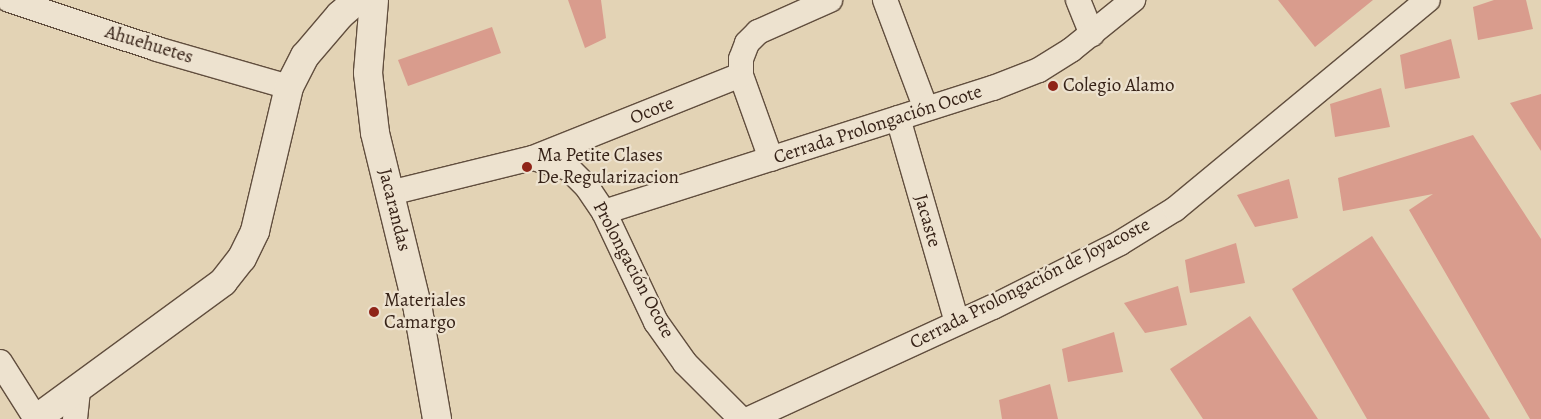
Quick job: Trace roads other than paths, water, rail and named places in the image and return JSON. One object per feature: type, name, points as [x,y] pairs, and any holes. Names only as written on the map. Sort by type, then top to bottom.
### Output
[{"type":"street","name":"Ahuehuetes","points":[[9,0],[157,48],[289,87]]},
{"type":"street","points":[[0,362],[36,419],[78,391],[223,282],[242,258],[255,231],[289,87],[305,56],[340,15],[357,0]]},
{"type":"street","name":"Jacarandas","points":[[374,0],[368,73],[375,133],[418,310],[437,419]]},
{"type":"street","points":[[771,159],[741,75],[741,59],[747,43],[758,32],[830,0]]},
{"type":"street","points":[[886,0],[926,110]]},
{"type":"street","points":[[1078,0],[1092,34]]},
{"type":"street","name":"Cerrada Prolongación Ocote","points":[[604,212],[926,110],[1039,70],[1092,34],[1133,0]]},
{"type":"street","name":"Cerrada Prolongación de Joyacoste","points":[[749,419],[957,323],[1120,242],[1175,209],[1428,0]]},
{"type":"street","name":"Ocote","points":[[533,158],[741,75]]},
{"type":"street","name":"Jacaste","points":[[898,118],[957,323]]},
{"type":"street","name":"Prolongación Ocote","points":[[390,193],[533,158],[568,168],[587,187],[604,212],[656,322],[685,364],[741,419]]},
{"type":"street","points":[[74,419],[78,391]]},
{"type":"place","name":"Colegio Alamo","points":[[1053,86]]},
{"type":"place","name":"Ma Petite Clases De Regularizacion","points":[[527,167]]},
{"type":"place","name":"Materiales Camargo","points":[[374,312]]}]
